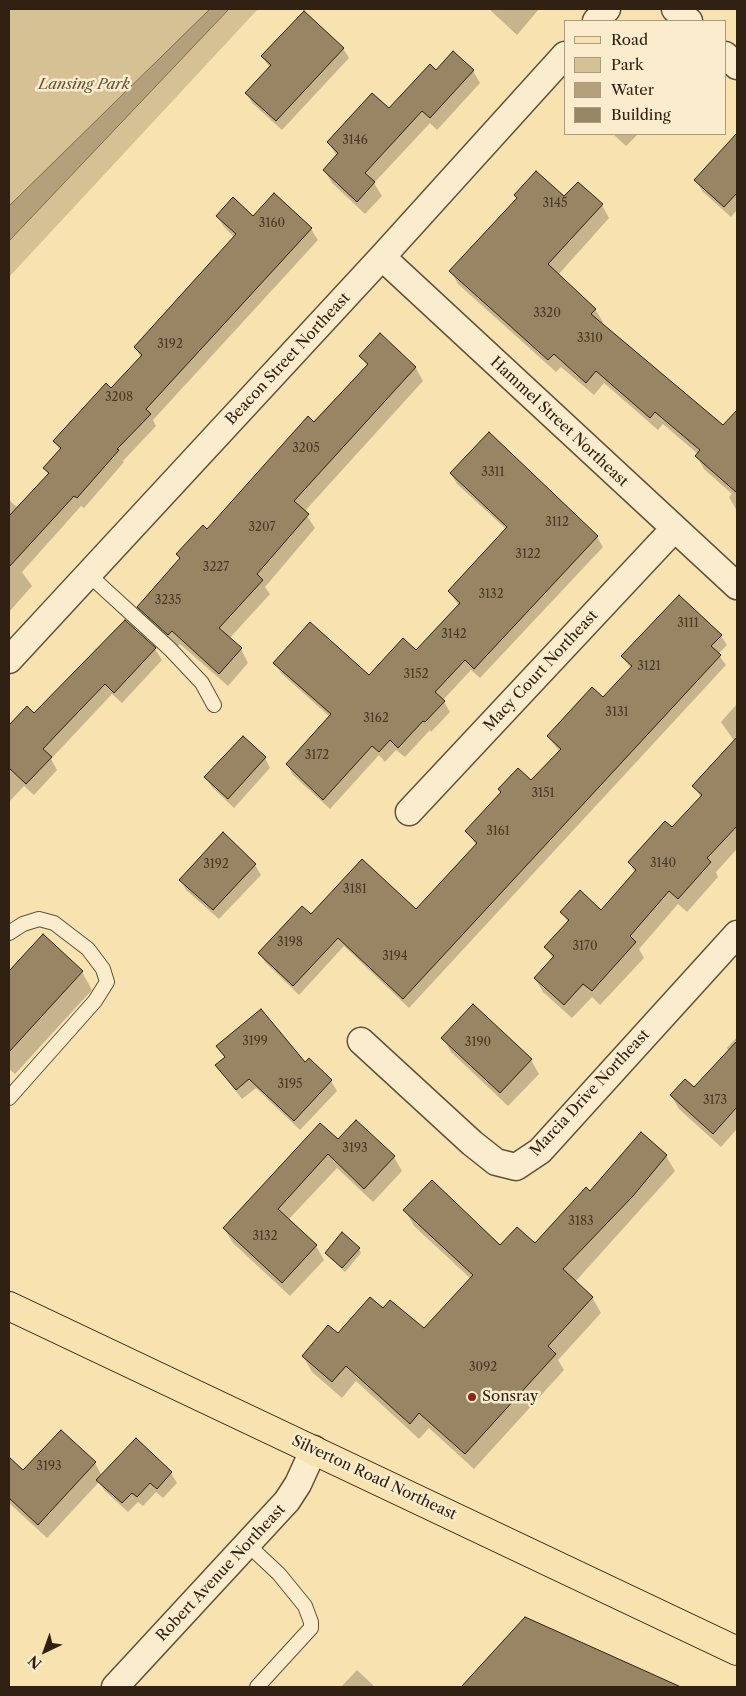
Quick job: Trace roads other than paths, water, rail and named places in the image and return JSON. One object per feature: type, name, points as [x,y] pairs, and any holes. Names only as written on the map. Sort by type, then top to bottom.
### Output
[{"type":"main road","name":"Silverton Road Northeast","points":[[9,1306],[737,1651]]},
{"type":"street","points":[[597,20],[607,9]]},
{"type":"street","points":[[676,9],[688,20]]},
{"type":"street","points":[[726,56],[737,66]]},
{"type":"street","name":"Beacon Street Northeast","points":[[9,660],[564,57]]},
{"type":"street","name":"Hammel Street Northeast","points":[[382,257],[737,586]]},
{"type":"street","name":"Macy Court Northeast","points":[[409,812],[674,529]]},
{"type":"street","name":"Marcia Drive Northeast","points":[[361,1041],[472,1143],[496,1162],[516,1167],[540,1150],[737,934]]},
{"type":"street","name":"Robert Avenue Northeast","points":[[118,1686],[291,1495],[314,1449]]},
{"type":"lane","points":[[88,574],[170,649],[202,683],[214,705]]},
{"type":"lane","points":[[9,933],[24,924],[39,919],[54,923],[88,949],[103,968],[108,982],[95,1002],[9,1098]]},
{"type":"lane","points":[[247,1544],[279,1574],[305,1606],[311,1622],[311,1628],[257,1687]]},
{"type":"water","points":[[210,9],[229,9],[9,241],[9,206]]},
{"type":"place","name":"Sonsray","points":[[472,1397]]},
{"type":"park label","name":"Lansing Park","points":[[84,85]]}]
